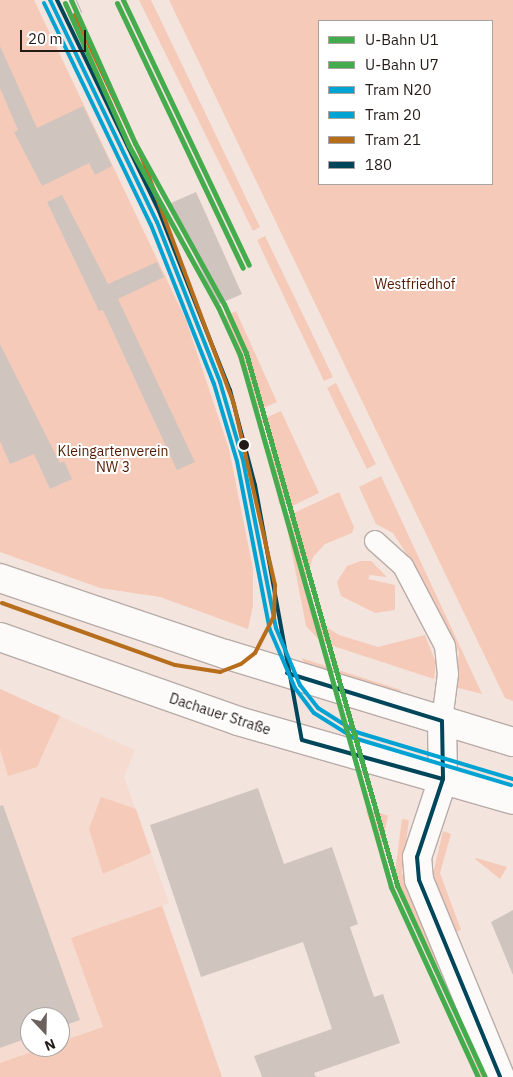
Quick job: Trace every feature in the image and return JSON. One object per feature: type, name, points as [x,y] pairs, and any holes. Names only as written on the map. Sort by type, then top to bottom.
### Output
[{"type":"main road","points":[[0,578],[225,654],[513,742]]},
{"type":"main road","name":"Dachauer Straße","points":[[0,637],[238,721],[513,800]]},
{"type":"main road","points":[[442,720],[443,779],[417,857],[420,880],[500,1077]]},
{"type":"street","points":[[375,541],[403,566],[445,646],[448,674],[442,720]]},
{"type":"shaded area","points":[[0,689],[135,750],[124,777],[169,903],[162,906],[222,1077],[0,1077]]},
{"type":"green space","name":"Kleingartenverein NW 3","points":[[0,0],[34,0],[186,320],[229,449],[253,569],[253,606],[248,629],[160,597],[100,588],[0,552]]},
{"type":"green space","points":[[139,0],[151,0],[260,227],[253,231]]},
{"type":"green space","name":"Westfriedhof","points":[[169,0],[513,0],[513,701],[505,698]]},
{"type":"green space","points":[[265,236],[333,377],[324,381],[257,240]]},
{"type":"green space","points":[[236,311],[277,402],[256,411],[224,317]]},
{"type":"green space","points":[[336,383],[376,464],[367,469],[327,388]]},
{"type":"green space","points":[[281,411],[319,493],[288,508],[286,503],[279,504],[269,451],[274,449],[267,426],[259,421]]},
{"type":"green space","points":[[381,476],[482,694],[455,687],[459,652],[419,573],[393,533],[376,524],[359,487]]},
{"type":"green space","points":[[339,492],[354,527],[352,533],[325,544],[313,557],[305,584],[309,606],[322,624],[339,635],[378,647],[425,635],[436,663],[434,679],[321,642],[306,626],[285,517]]},
{"type":"green space","points":[[361,561],[371,561],[387,577],[370,575],[368,579],[395,585],[395,610],[375,613],[341,596],[337,582],[347,566]]},
{"type":"green space","points":[[301,658],[401,690],[399,696],[308,667]]},
{"type":"green space","points":[[0,689],[60,716],[37,767],[8,776],[0,749]]},
{"type":"green space","points":[[101,797],[136,809],[151,853],[103,874],[89,829]]},
{"type":"green space","points":[[368,808],[388,816],[381,848],[366,812]]},
{"type":"green space","points":[[402,819],[409,820],[402,873],[439,965],[434,967],[395,873]]},
{"type":"green space","points":[[443,831],[451,834],[440,873],[461,930],[453,933],[432,878]]},
{"type":"green space","points":[[476,858],[507,867],[500,879]]},
{"type":"green space","points":[[162,906],[222,1077],[0,1077],[0,1063],[20,1056],[70,1057],[70,1039],[103,1027],[71,938]]},
{"type":"green space","points":[[454,993],[490,1077],[481,1077],[447,996]]},
{"type":"building","points":[[0,46],[37,128],[83,106],[112,166],[95,175],[89,163],[42,186],[14,132],[18,130],[0,88]]},
{"type":"building","points":[[196,192],[242,294],[217,305],[171,203]]},
{"type":"building","points":[[62,195],[108,284],[157,262],[164,277],[118,299],[195,462],[177,470],[103,310],[99,311],[47,202]]},
{"type":"building","points":[[0,344],[60,463],[64,461],[72,479],[50,489],[34,454],[10,464],[0,441]]},
{"type":"building","points":[[258,788],[284,864],[332,847],[358,924],[350,927],[374,997],[383,994],[400,1043],[314,1073],[316,1077],[262,1077],[254,1056],[332,1029],[303,942],[201,977],[150,825]]},
{"type":"building","points":[[3,805],[80,1020],[70,1024],[70,1007],[20,1007],[20,1041],[0,1048],[0,806]]},
{"type":"building","points":[[513,910],[513,975],[491,922]]},
{"type":"tram line","name":"N20","points":[[50,0],[157,222],[220,382],[243,460],[276,628],[300,685],[318,708],[356,732],[513,779]]},
{"type":"tram line","points":[[76,0],[81,12]]},
{"type":"tram line","name":"20","points":[[44,3],[151,225],[214,384],[237,461],[270,630],[295,688],[314,713],[354,738],[511,785]]},
{"type":"tram line","name":"21","points":[[2,603],[175,665],[220,672],[241,664],[255,653],[274,616],[275,585],[234,404],[142,158],[75,15]]},
{"type":"metro line","name":"U1","points":[[71,0],[135,143],[224,304],[246,353],[397,885],[485,1077]]},
{"type":"metro line","name":"U1","points":[[123,0],[249,265]]},
{"type":"metro line","name":"U7","points":[[65,3],[129,146],[218,307],[240,355],[391,887],[478,1077]]},
{"type":"metro line","name":"U7","points":[[117,3],[243,268]]},
{"type":"transit line","name":"180","points":[[57,0],[159,211],[230,390],[255,485],[302,740],[443,779]]},
{"type":"transit line","name":"180","points":[[287,673],[442,721],[443,779],[417,857],[419,880],[500,1077]]}]
